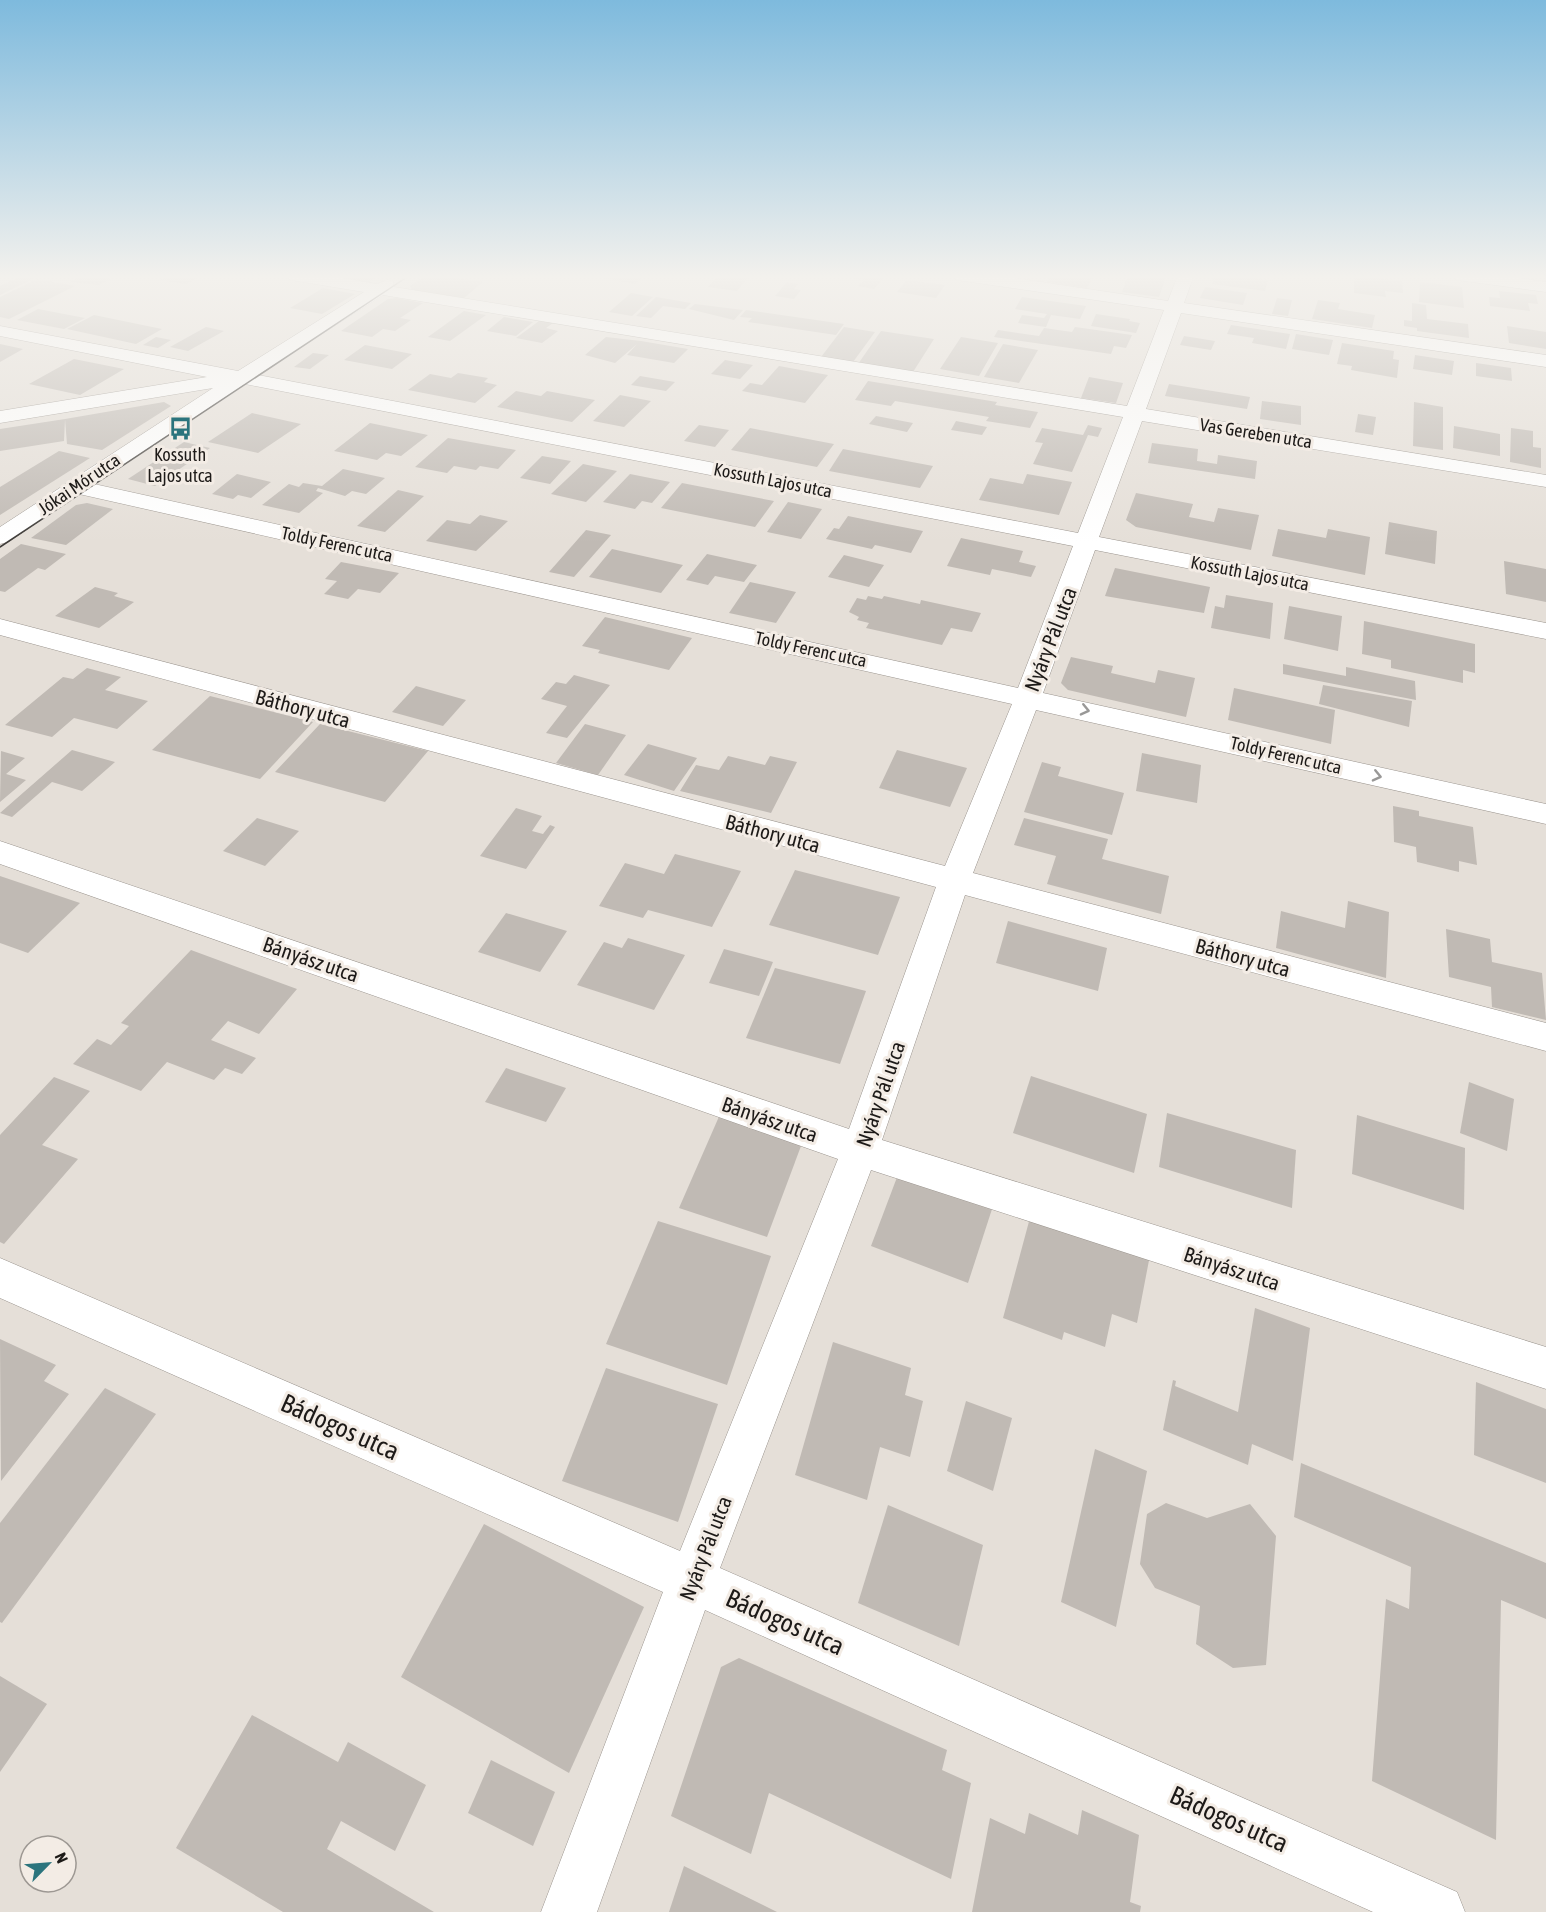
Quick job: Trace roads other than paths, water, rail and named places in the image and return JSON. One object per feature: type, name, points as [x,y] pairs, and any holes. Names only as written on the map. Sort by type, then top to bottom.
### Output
[{"type":"street","name":"Kossuth Lajos utca","points":[[176,364],[1546,631]]},
{"type":"street","name":"Jókai Mór utca","points":[[0,537],[263,364]]},
{"type":"street","name":"Vas Gereben utca","points":[[835,364],[1546,481]]},
{"type":"street","name":"Nyáry Pál utca","points":[[569,1912],[692,1580],[860,1150],[954,881],[1028,697],[1152,364]]},
{"type":"street","points":[[0,417],[243,377]]},
{"type":"street","name":"Toldy Ferenc utca","points":[[76,486],[1546,814]]},
{"type":"street","name":"Báthory utca","points":[[0,627],[1546,1037]]},
{"type":"street","name":"Bányász utca","points":[[0,852],[860,1150],[1546,1368]]},
{"type":"street","name":"Bádogos utca","points":[[0,1278],[692,1580],[1437,1912]]},
{"type":"tram line","points":[[0,547],[276,364]]},
{"type":"place","name":"Kossuth Lajos utca","points":[[180,428]]}]
